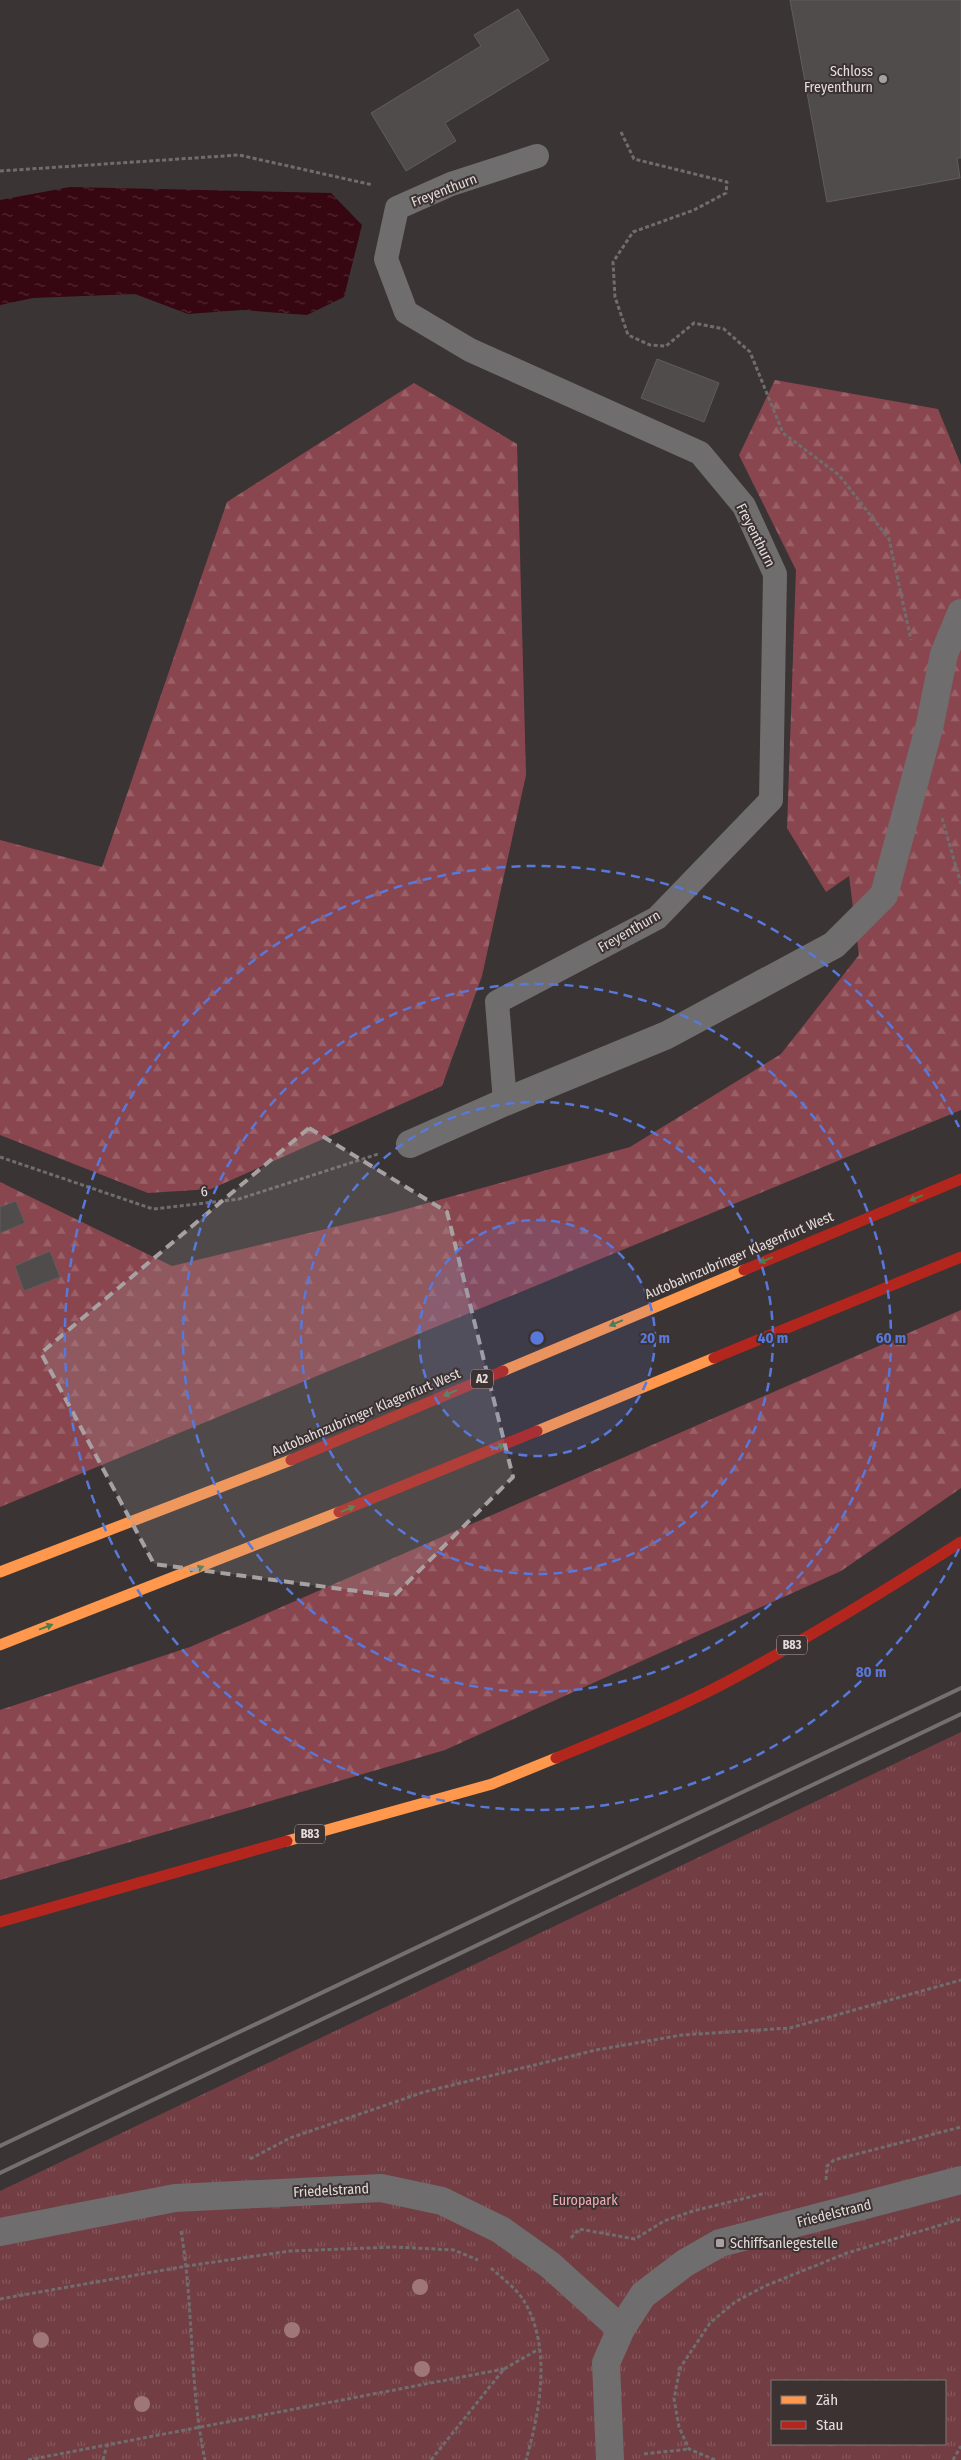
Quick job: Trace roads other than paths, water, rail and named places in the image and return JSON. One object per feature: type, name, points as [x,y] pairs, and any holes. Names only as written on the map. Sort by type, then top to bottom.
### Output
[{"type":"main road","name":"Autobahnzubringer Klagenfurt West","points":[[0,1572],[264,1471],[961,1179]]},
{"type":"main road","points":[[0,1645],[242,1552],[961,1257]]},
{"type":"main road","name":"B83","points":[[0,1922],[492,1784],[615,1734],[722,1684],[879,1595],[961,1542]]},
{"type":"street","points":[[410,1144],[505,1102],[667,1035],[834,945],[884,895],[930,724],[944,654],[961,613]]},
{"type":"street","name":"Friedelstrand","points":[[609,2459],[606,2363],[621,2329],[643,2294],[685,2263],[720,2243],[961,2180]]},
{"type":"street","name":"Friedelstrand","points":[[0,2232],[175,2198],[381,2188],[442,2201],[508,2235],[550,2265],[621,2329]]},
{"type":"lane","name":"Freyenthurn","points":[[505,1102],[497,1002],[657,918],[771,800],[775,574],[744,506],[700,453],[470,350],[406,312],[386,259],[397,208],[451,184],[537,156]]},
{"type":"water","points":[[70,187],[331,193],[362,225],[344,297],[307,315],[242,310],[188,314],[135,294],[33,298],[0,305],[0,200]]},
{"type":"railway","points":[[0,2146],[961,1688]]},
{"type":"railway","points":[[0,2173],[961,1714]]},
{"type":"place","name":"Schloss Freyenthurn","points":[[883,79]]},
{"type":"place","name":"Schiffsanlegestelle","points":[[720,2243]]},
{"type":"park label","name":"Europapark","points":[[585,2200]]}]
